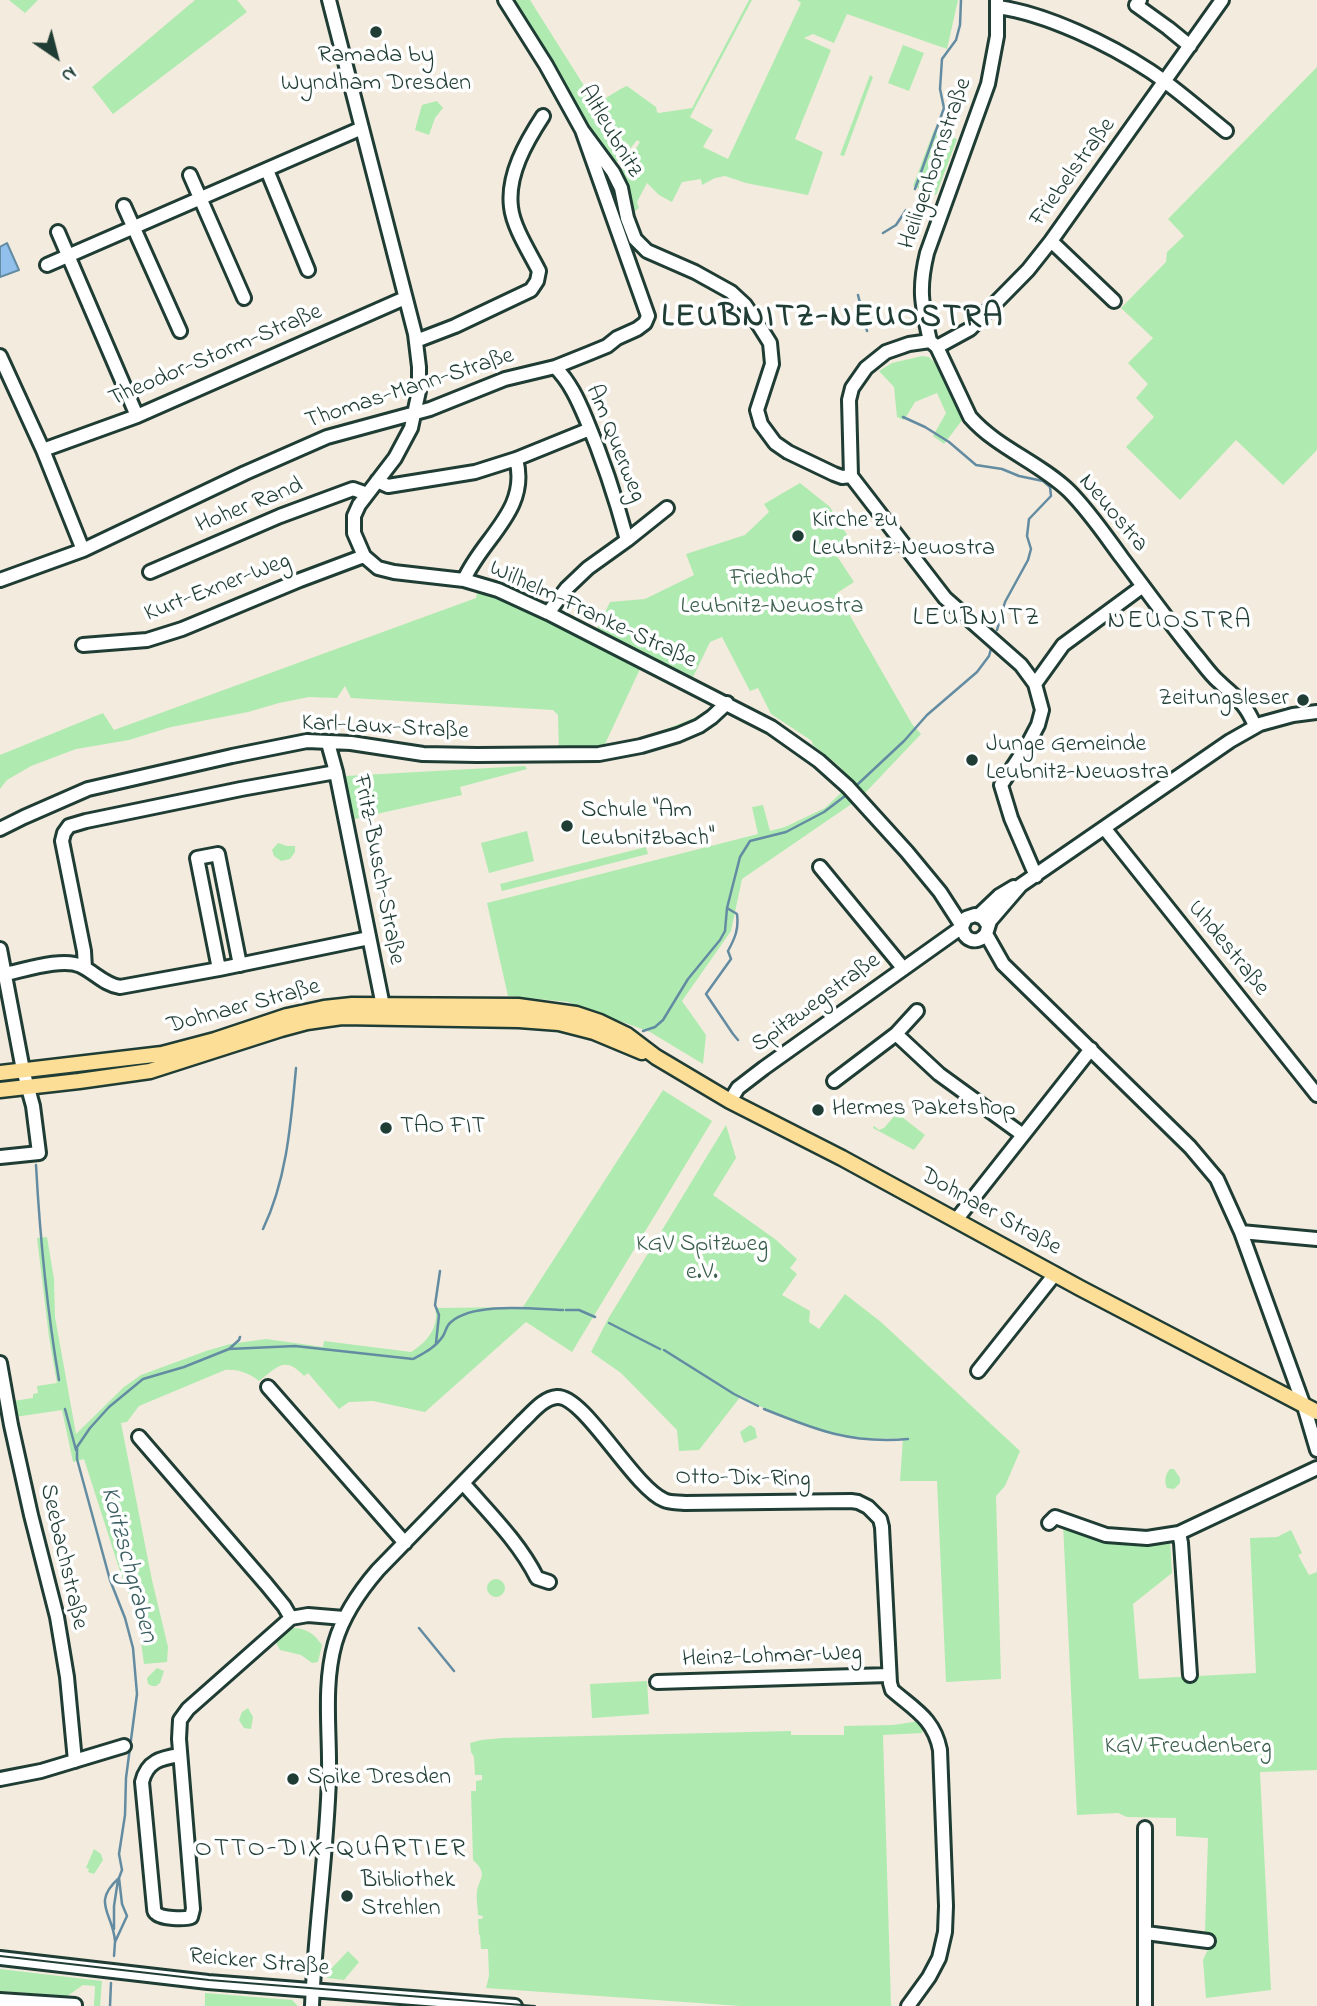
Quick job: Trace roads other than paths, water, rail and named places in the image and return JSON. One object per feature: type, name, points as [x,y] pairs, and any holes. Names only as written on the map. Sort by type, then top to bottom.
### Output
[{"type":"main road","name":"Dohnaer Straße","points":[[0,1073],[162,1054],[324,1007],[518,1006],[576,1014],[627,1035],[656,1057],[730,1101],[1310,1409]]},
{"type":"main road","name":"Dohnaer Straße","points":[[0,1090],[150,1071],[281,1029],[342,1017],[559,1023],[594,1032],[656,1057]]},
{"type":"street","points":[[329,0],[416,341],[419,391],[416,411],[406,440],[354,516],[354,533],[364,556]]},
{"type":"street","name":"Altleubnitz","points":[[505,0],[582,130],[616,178],[635,239],[642,248],[731,292],[745,305],[770,343],[772,364],[757,410],[761,424],[775,443],[788,452],[834,474],[851,476]]},
{"type":"street","points":[[1140,0],[1136,5],[1190,46]]},
{"type":"street","name":"Friebelstraße","points":[[851,476],[849,400],[852,388],[866,369],[886,352],[909,344],[934,344],[970,328],[1028,270],[1222,0]]},
{"type":"street","points":[[998,4],[1065,26],[1125,57],[1165,82],[1226,131]]},
{"type":"street","name":"Heiligenbornstraße","points":[[934,344],[920,289],[922,272],[943,205],[988,84],[995,49],[998,4]]},
{"type":"street","points":[[416,341],[455,326],[535,286],[539,271],[510,208],[511,184],[528,138],[543,116]]},
{"type":"street","points":[[47,265],[362,128]]},
{"type":"street","name":"Thomas-Mann-Straße","points":[[0,580],[83,550],[245,472],[327,437],[430,409],[505,379],[555,368],[607,346],[645,323],[648,316],[582,130]]},
{"type":"street","points":[[267,170],[308,270]]},
{"type":"street","points":[[190,175],[244,298]]},
{"type":"street","points":[[124,206],[180,331]]},
{"type":"street","points":[[58,232],[136,415]]},
{"type":"street","points":[[1051,241],[1114,301]]},
{"type":"street","name":"Theodor-Storm-Straße","points":[[43,450],[136,415],[405,298]]},
{"type":"street","name":"Neuostra","points":[[934,344],[964,406],[978,425],[1045,471],[1068,491],[1213,675],[1240,699],[1250,712],[1255,726]]},
{"type":"street","points":[[0,356],[43,450],[83,550]]},
{"type":"street","name":"Am Querweg","points":[[555,368],[575,394],[590,429],[611,481],[627,540]]},
{"type":"street","points":[[377,481],[387,486],[475,472],[516,459],[590,429]]},
{"type":"street","points":[[464,580],[469,568],[509,510],[519,488],[516,459]]},
{"type":"street","points":[[851,476],[945,598],[1021,665],[1035,684],[1042,710],[1038,725],[1001,785],[1011,818],[1036,876]]},
{"type":"street","name":"Hoher Rand","points":[[150,572],[280,516],[353,489],[367,494]]},
{"type":"street","points":[[548,612],[588,568],[667,508]]},
{"type":"street","name":"Wilhelm-Franke-Straße","points":[[364,556],[378,568],[464,580],[498,590],[548,612],[771,727],[834,774],[870,810],[1003,964],[1190,1147],[1217,1179],[1241,1232],[1310,1409],[1317,1450]]},
{"type":"street","name":"Kurt-Exner-Weg","points":[[83,645],[147,640],[182,629],[364,556]]},
{"type":"street","points":[[1035,684],[1063,645],[1143,586]]},
{"type":"street","name":"Karl-Laux-Straße","points":[[1,828],[88,789],[287,744],[307,741],[351,743],[442,755],[598,754],[641,746],[678,735],[706,721],[727,703]]},
{"type":"street","points":[[1105,829],[1255,726],[1283,717],[1317,712]]},
{"type":"street","name":"Fritz-Busch-Straße","points":[[328,743],[383,1006]]},
{"type":"street","name":"Karl-Laux-Straße","points":[[85,968],[62,841],[69,826],[158,805],[336,772]]},
{"type":"street","name":"Spitzwegstraße","points":[[730,1101],[738,1088],[764,1068],[934,946],[974,928],[999,896],[1036,876],[1105,829]]},
{"type":"street","name":"Uhdestraße","points":[[1105,829],[1317,1095]]},
{"type":"street","points":[[219,969],[197,858],[218,853],[240,965]]},
{"type":"street","points":[[820,866],[903,968]]},
{"type":"street","points":[[5,974],[67,961],[85,968],[116,987],[369,938]]},
{"type":"street","points":[[0,948],[5,974],[6,1013],[33,1106],[39,1153],[0,1157]]},
{"type":"street","points":[[834,1081],[897,1034],[917,1012]]},
{"type":"street","points":[[897,1034],[939,1074],[1023,1135]]},
{"type":"street","points":[[957,1220],[1091,1049]]},
{"type":"street","points":[[1241,1232],[1317,1239]]},
{"type":"street","points":[[978,1371],[1055,1274]]},
{"type":"street","name":"Seebachstraße","points":[[0,1363],[3,1396],[57,1617],[67,1677],[75,1761]]},
{"type":"street","points":[[268,1387],[405,1543]]},
{"type":"street","name":"Otto-Dix-Ring","points":[[312,2006],[328,1778],[328,1690],[335,1644],[344,1618],[358,1594],[405,1543],[541,1405],[555,1397],[567,1400],[583,1413],[647,1487],[662,1499],[685,1503],[858,1502],[875,1513],[880,1519],[884,1545],[889,1675]]},
{"type":"street","points":[[139,1437],[266,1584],[291,1618]]},
{"type":"street","points":[[1049,1523],[1055,1517],[1106,1535],[1122,1537],[1147,1538],[1179,1533],[1317,1468]]},
{"type":"street","points":[[463,1483],[528,1561],[537,1578],[549,1582]]},
{"type":"street","points":[[1179,1533],[1189,1675]]},
{"type":"street","points":[[180,1755],[158,1759],[148,1766],[142,1782],[155,1913],[159,1916],[185,1918],[191,1917],[193,1909],[180,1755],[180,1720],[188,1709],[291,1618],[308,1615],[344,1618]]},
{"type":"street","points":[[889,1675],[892,1690],[936,1731],[940,1750],[945,1932],[939,1958],[921,1991],[908,2006]]},
{"type":"street","name":"Heinz-Lohmar-Weg","points":[[657,1682],[889,1675]]},
{"type":"street","points":[[0,1779],[41,1771],[124,1746]]},
{"type":"street","points":[[1144,2006],[1145,1828]]},
{"type":"street","points":[[1146,1933],[1208,1941]]},
{"type":"street","name":"Reicker Straße","points":[[0,1958],[208,1982],[515,2006]]},
{"type":"street","points":[[0,2000],[75,2005]]},
{"type":"water","points":[[7,243],[19,270],[0,277],[0,247]]},
{"type":"waterway","points":[[915,189],[944,108],[940,89],[942,59],[956,40],[960,25],[961,0]]},
{"type":"waterway","points":[[883,233],[896,225],[906,210]]},
{"type":"waterway","points":[[858,295],[867,331]]},
{"type":"waterway","points":[[903,417],[949,442],[976,465],[1002,469],[1043,481],[1050,487],[1051,496],[1029,519],[1027,536],[1031,549],[1028,560],[1005,602],[997,630]]},
{"type":"waterway","points":[[858,784],[904,741],[927,715],[977,672],[991,649]]},
{"type":"waterway","points":[[643,1031],[655,1027],[663,1020],[688,979],[720,940],[725,931],[727,908],[740,857],[750,841],[786,832],[824,812],[845,796]]},
{"type":"waterway","points":[[727,908],[737,914],[736,933],[728,951],[731,959],[706,994],[738,1040]]},
{"type":"waterway","points":[[263,1229],[283,1170],[296,1068]]},
{"type":"waterway","points":[[36,1165],[44,1273],[59,1380]]},
{"type":"waterway","points":[[436,1343],[439,1315],[435,1305],[440,1271]]},
{"type":"waterway","name":"Koitzschgraben","points":[[114,1956],[115,1942],[127,1916],[122,1904],[119,1854],[137,1694],[133,1648],[110,1580],[77,1459],[77,1447],[90,1428],[109,1407],[143,1379],[184,1367],[229,1349],[295,1346],[413,1359],[437,1343],[449,1324],[461,1316],[504,1308],[563,1310]]},
{"type":"waterway","points":[[566,1310],[579,1310],[595,1317]]},
{"type":"waterway","points":[[609,1323],[660,1349]]},
{"type":"waterway","points":[[229,1349],[240,1337]]},
{"type":"waterway","points":[[664,1350],[758,1406]]},
{"type":"waterway","points":[[65,1409],[76,1450]]},
{"type":"waterway","points":[[764,1409],[834,1434],[869,1439],[908,1439]]},
{"type":"waterway","points":[[419,1628],[454,1671]]},
{"type":"waterway","name":"Koitzschgraben","points":[[115,1941],[105,1902],[106,1894],[119,1878]]},
{"type":"waterway","name":"Koitzschgraben","points":[[114,1929],[118,1880]]},
{"type":"waterway","name":"Koitzschgraben","points":[[110,2006],[111,1983]]},
{"type":"tram line","points":[[0,1956],[209,1980],[535,2006]]},
{"type":"place","name":"Ramada by Wyndham Dresden","points":[[376,32]]},
{"type":"place","name":"Kirche zu Leubnitz-Neuostra","points":[[798,536]]},
{"type":"place","name":"Zeitungsleser","points":[[1303,700]]},
{"type":"place","name":"Junge Gemeinde Leubnitz-Neuostra","points":[[972,760]]},
{"type":"place","name":"Schule \"Am Leubnitzbach\"","points":[[567,826]]},
{"type":"place","name":"Hermes Paketshop","points":[[818,1110]]},
{"type":"place","name":"TAO FIT","points":[[386,1128]]},
{"type":"place","name":"Spike Dresden","points":[[293,1779]]},
{"type":"place","name":"Bibliothek Strehlen","points":[[347,1896]]},
{"type":"district","name":"LEUBNITZ-NEUOSTRA","points":[[833,320]]},
{"type":"district","name":"LEUBNITZ","points":[[977,620]]},
{"type":"district","name":"NEUOSTRA","points":[[1180,623]]},
{"type":"district","name":"OTTO-DIX-QUARTIER","points":[[331,1851]]},
{"type":"park label","name":"Friedhof Leubnitz-Neuostra","points":[[772,594]]},
{"type":"park label","name":"KGV Spitzweg e.V.","points":[[702,1260]]},
{"type":"park label","name":"KGV Freudenberg","points":[[1188,1748]]}]
